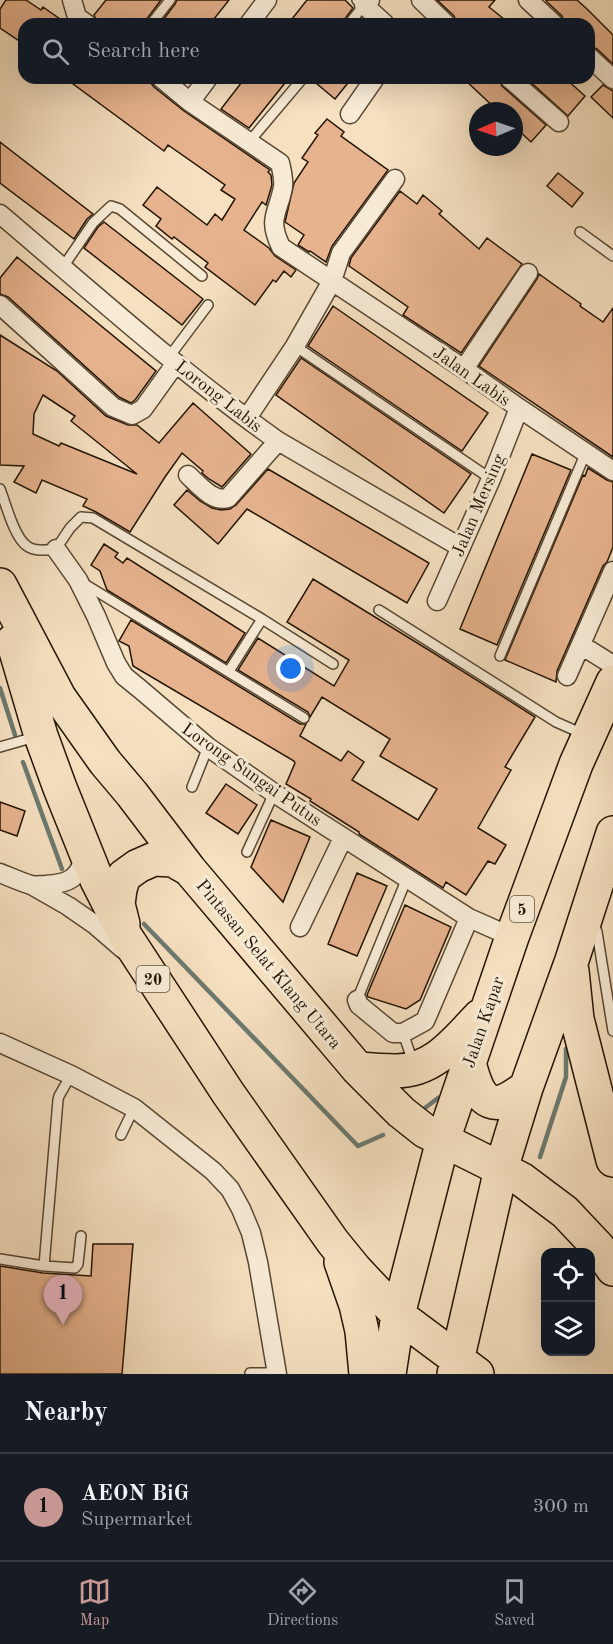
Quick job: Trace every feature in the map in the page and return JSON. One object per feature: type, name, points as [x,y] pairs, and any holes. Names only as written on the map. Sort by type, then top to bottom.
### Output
[{"type":"highway","name":"Pintasan Selat Klang Utara","points":[[0,585],[59,698],[105,762],[189,869],[358,1069],[401,1112],[425,1131],[521,1179],[565,1212],[598,1247],[613,1269]]},
{"type":"highway","name":"20","points":[[0,595],[40,736],[97,880],[126,937],[228,1093],[333,1242],[398,1315],[463,1368]]},
{"type":"highway","name":"Jalan Kapar","points":[[389,1374],[398,1315],[443,1140],[512,937],[576,764],[613,682]]},
{"type":"highway","points":[[83,845],[96,854],[110,858],[124,857],[135,848],[141,832],[141,820],[132,794]]},
{"type":"highway","points":[[463,1368],[501,1169],[526,1088],[610,853]]},
{"type":"highway","points":[[126,937],[118,903],[124,876],[154,859],[173,860],[189,869]]},
{"type":"highway","points":[[572,960],[577,1019],[613,1160]]},
{"type":"highway","points":[[358,1069],[397,1071],[415,1069],[430,1063],[445,1053],[487,1009]]},
{"type":"highway","points":[[469,1063],[476,1087],[482,1097],[494,1103],[505,1101],[526,1088]]},
{"type":"highway","points":[[333,1242],[356,1305],[362,1331],[366,1374]]},
{"type":"street","points":[[72,0],[81,18]]},
{"type":"street","points":[[254,18],[267,0]]},
{"type":"street","points":[[422,0],[440,18]]},
{"type":"street","points":[[528,0],[548,18]]},
{"type":"street","points":[[364,2],[380,18]]},
{"type":"street","points":[[595,63],[613,80]]},
{"type":"street","name":"Jalan Labis","points":[[168,84],[190,102],[280,163],[283,185],[276,207],[274,232],[281,247],[613,471]]},
{"type":"street","points":[[190,102],[204,84]]},
{"type":"street","points":[[350,114],[371,84]]},
{"type":"street","points":[[516,84],[560,122]]},
{"type":"street","points":[[247,418],[295,346],[332,281],[341,253],[395,179]]},
{"type":"street","name":"Lorong Labis","points":[[0,214],[172,360],[278,441],[460,547]]},
{"type":"street","points":[[464,369],[528,273]]},
{"type":"street","points":[[0,305],[114,406],[132,415],[143,409],[172,360]]},
{"type":"street","name":"Jalan Mersing","points":[[437,601],[491,479],[519,408]]},
{"type":"street","points":[[188,475],[215,498],[222,500],[228,498],[278,441]]},
{"type":"street","name":"Lorong Sungai Putus","points":[[56,549],[78,580],[124,676],[208,747],[274,793],[469,918],[512,937]]},
{"type":"street","points":[[567,676],[613,571]]},
{"type":"street","points":[[581,645],[613,664]]},
{"type":"street","points":[[300,927],[343,838]]},
{"type":"street","points":[[33,886],[57,885],[68,882],[77,875],[82,865],[83,845]]},
{"type":"street","points":[[0,873],[33,886],[68,906],[94,924],[149,972]]},
{"type":"street","points":[[357,1000],[359,1005],[393,1033],[403,1033],[424,1021],[469,918]]},
{"type":"street","points":[[0,1043],[71,1075],[134,1108],[213,1171],[230,1189],[251,1233],[277,1373]]},
{"type":"lane","points":[[156,18],[170,0]]},
{"type":"lane","points":[[353,18],[364,2]]},
{"type":"lane","points":[[249,142],[298,84]]},
{"type":"lane","points":[[63,267],[93,223],[111,206],[120,209],[202,276]]},
{"type":"lane","points":[[580,232],[613,256]]},
{"type":"lane","points":[[172,360],[208,305]]},
{"type":"lane","points":[[295,346],[491,479]]},
{"type":"lane","points":[[500,656],[586,452]]},
{"type":"lane","points":[[0,489],[17,535],[27,547],[41,550],[56,549],[70,528],[81,517],[93,518],[333,664]]},
{"type":"lane","points":[[78,580],[304,718]]},
{"type":"lane","points":[[379,610],[556,722],[588,736]]},
{"type":"lane","points":[[229,671],[262,620]]},
{"type":"lane","points":[[0,747],[40,736]]},
{"type":"lane","points":[[192,787],[208,747]]},
{"type":"lane","points":[[247,852],[274,793]]},
{"type":"lane","points":[[357,1000],[407,878]]},
{"type":"lane","points":[[588,910],[597,932],[613,1032]]},
{"type":"lane","points":[[403,1033],[415,1069]]},
{"type":"lane","points":[[44,1266],[58,1100],[71,1075]]},
{"type":"lane","points":[[121,1135],[134,1108]]},
{"type":"lane","points":[[0,1259],[75,1268],[78,1264],[81,1236]]},
{"type":"lane","points":[[250,1373],[277,1373]]},
{"type":"building","points":[[6,0],[26,0],[41,10],[43,7],[59,18],[18,18],[18,40],[0,28],[0,9]]},
{"type":"building","points":[[106,0],[161,0],[148,18],[95,18],[94,15]]},
{"type":"building","points":[[177,0],[229,0],[215,18],[164,18]]},
{"type":"building","points":[[307,0],[345,0],[353,8],[346,18],[293,18]]},
{"type":"building","points":[[437,0],[495,0],[489,7],[503,18],[455,18]]},
{"type":"building","points":[[577,0],[587,9],[613,35],[613,64],[595,48],[595,18],[563,18],[546,1]]},
{"type":"building","points":[[73,84],[152,84],[184,111],[270,170],[268,172],[271,175],[272,185],[266,205],[262,202],[244,230],[296,270],[291,277],[284,271],[276,282],[273,280],[255,305],[205,267],[208,263],[156,226],[161,219],[143,205],[157,187],[207,225],[215,214],[222,220],[235,199],[221,190],[225,185],[168,145],[164,151]]},
{"type":"building","points":[[240,84],[284,84],[249,128],[221,109]]},
{"type":"building","points":[[317,84],[347,84],[335,99]]},
{"type":"building","points":[[469,84],[501,84],[520,102],[488,102]]},
{"type":"building","points":[[533,84],[572,84],[585,96],[568,116]]},
{"type":"building","points":[[603,85],[613,91],[613,118],[591,97]]},
{"type":"building","points":[[523,105],[546,125],[531,142],[523,134]]},
{"type":"building","points":[[327,119],[344,132],[341,136],[388,170],[332,246],[326,262],[298,245],[304,235],[285,222],[294,183],[308,162],[302,158],[318,135],[315,133]]},
{"type":"building","points":[[0,142],[93,214],[74,239],[0,183]]},
{"type":"building","points":[[558,173],[583,193],[572,207],[547,186]]},
{"type":"building","points":[[400,191],[417,204],[423,195],[442,211],[439,214],[479,249],[487,238],[522,264],[461,353],[403,315],[408,307],[349,266],[351,258]]},
{"type":"building","points":[[104,222],[203,299],[182,325],[84,248]]},
{"type":"building","points":[[17,257],[156,371],[135,400],[131,403],[119,397],[8,297],[0,294],[0,278]]},
{"type":"building","points":[[539,274],[603,322],[613,308],[613,457],[479,366]]},
{"type":"building","points":[[333,306],[488,413],[462,451],[308,346]]},
{"type":"building","points":[[0,335],[57,371],[106,416],[128,425],[137,425],[159,443],[193,403],[251,454],[222,487],[209,479],[182,453],[130,532],[83,506],[87,499],[42,480],[36,493],[14,482],[24,466],[0,465]],"holes":[[[43,395],[75,416],[71,421],[137,474],[61,443],[59,446],[33,434],[34,414]]]},
{"type":"building","points":[[301,358],[471,474],[444,513],[276,395]]},
{"type":"building","points":[[532,454],[571,470],[497,645],[460,629]]},
{"type":"building","points":[[588,468],[613,482],[613,547],[557,671],[556,682],[505,660],[583,475],[585,476]]},
{"type":"building","points":[[268,469],[429,563],[407,603],[247,509],[218,544],[174,505],[187,490],[212,508],[230,509]]},
{"type":"building","points":[[104,544],[118,553],[115,557],[123,563],[127,558],[245,633],[226,663],[107,590],[100,571],[91,565]]},
{"type":"building","points":[[313,579],[535,717],[505,767],[511,770],[478,828],[506,845],[495,864],[488,861],[466,895],[446,882],[443,888],[286,784],[294,761],[133,666],[129,646],[119,641],[131,620],[300,724],[306,724],[300,736],[341,761],[348,751],[364,762],[352,780],[418,820],[437,789],[380,756],[390,739],[322,697],[310,717],[308,712],[238,670],[258,638],[334,686],[349,660],[287,622]]},
{"type":"building","points":[[226,784],[257,805],[238,834],[206,813]]},
{"type":"building","points":[[0,802],[25,811],[17,836],[0,830]]},
{"type":"building","points":[[271,820],[310,837],[283,902],[251,867]]},
{"type":"building","points":[[357,873],[387,886],[357,956],[328,944]]},
{"type":"building","points":[[405,905],[451,927],[420,1000],[406,1009],[367,995]]},
{"type":"building","points":[[93,1244],[133,1244],[122,1374],[0,1374],[0,1266],[43,1273],[91,1276]]},
{"type":"waterway","points":[[0,688],[15,735]]},
{"type":"waterway","points":[[23,762],[62,869]]},
{"type":"waterway","points":[[144,924],[358,1146],[383,1135]]},
{"type":"waterway","points":[[540,1157],[566,1077],[566,1049],[572,1044]]},
{"type":"waterway","points":[[425,1108],[438,1098]]},
{"type":"place","name":"AEON BiG","points":[[63,1325]]}]
